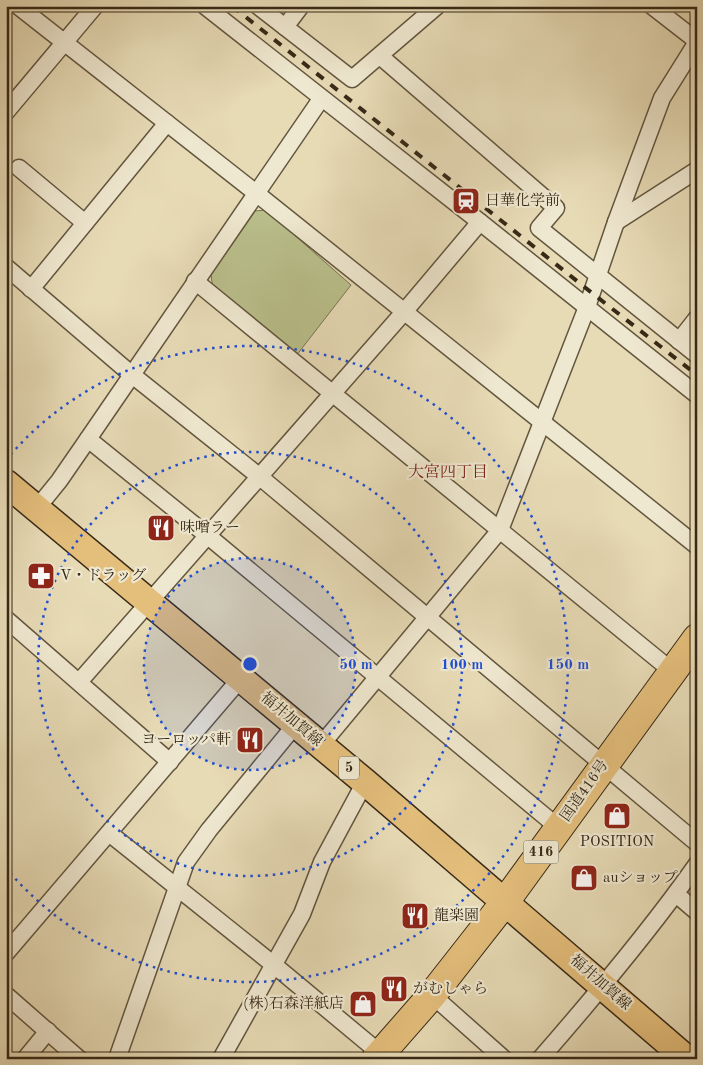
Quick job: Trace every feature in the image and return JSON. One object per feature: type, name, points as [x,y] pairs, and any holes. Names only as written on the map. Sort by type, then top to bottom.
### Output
[{"type":"highway","name":"国道416号","points":[[379,1056],[432,995],[505,902],[697,638]]},
{"type":"main road","name":"福井加賀線","points":[[6,483],[365,782],[687,1059]]},
{"type":"street","points":[[18,6],[256,193],[697,546]]},
{"type":"street","points":[[6,112],[95,6]]},
{"type":"street","points":[[205,6],[480,222],[697,396]]},
{"type":"street","points":[[258,6],[352,79],[438,6]]},
{"type":"street","points":[[285,28],[301,6]]},
{"type":"street","points":[[321,745],[500,530],[587,308],[616,222],[662,98],[697,41],[652,6]]},
{"type":"street","points":[[380,56],[556,208],[539,228],[697,355]]},
{"type":"street","points":[[37,508],[59,481],[321,98]]},
{"type":"street","points":[[31,289],[167,123]]},
{"type":"street","points":[[19,168],[85,223]]},
{"type":"street","points":[[616,222],[697,170]]},
{"type":"street","points":[[79,682],[260,478],[480,222]]},
{"type":"street","points":[[6,267],[131,374],[260,478],[697,843]]},
{"type":"street","points":[[195,281],[672,671]]},
{"type":"street","points":[[679,341],[697,318]]},
{"type":"street","points":[[88,439],[208,536],[559,828]]},
{"type":"street","points":[[6,619],[170,762]]},
{"type":"street","points":[[6,953],[241,678]]},
{"type":"street","points":[[117,1059],[186,862],[208,830],[296,724]]},
{"type":"street","points":[[221,1059],[302,914],[322,862],[365,782]]},
{"type":"street","points":[[109,833],[274,965],[379,1056]]},
{"type":"street","points":[[540,1059],[603,986],[676,894],[697,864]]},
{"type":"street","points":[[676,894],[697,912]]},
{"type":"street","points":[[6,994],[79,1059]]},
{"type":"street","points":[[432,995],[504,1059]]},
{"type":"street","points":[[24,1059],[48,1032]]},
{"type":"green space","points":[[266,210],[351,285],[296,356],[213,289],[211,275],[255,211]]},
{"type":"railway","points":[[232,6],[697,375]]},
{"type":"place","name":"日華化学前","points":[[466,201]]},
{"type":"place","name":"味噌ラー","points":[[161,528]]},
{"type":"place","name":"V・ドラッグ","points":[[41,576]]},
{"type":"place","name":"ヨーロッパ軒","points":[[250,740]]},
{"type":"place","name":"POSITION","points":[[617,816]]},
{"type":"place","name":"auショップ","points":[[584,878]]},
{"type":"place","name":"龍楽園","points":[[415,916]]},
{"type":"place","name":"がむしゃら","points":[[394,989]]},
{"type":"place","name":"(株)石森洋紙店","points":[[363,1004]]},
{"type":"district","name":"大宮四丁目","points":[[448,473]]}]
